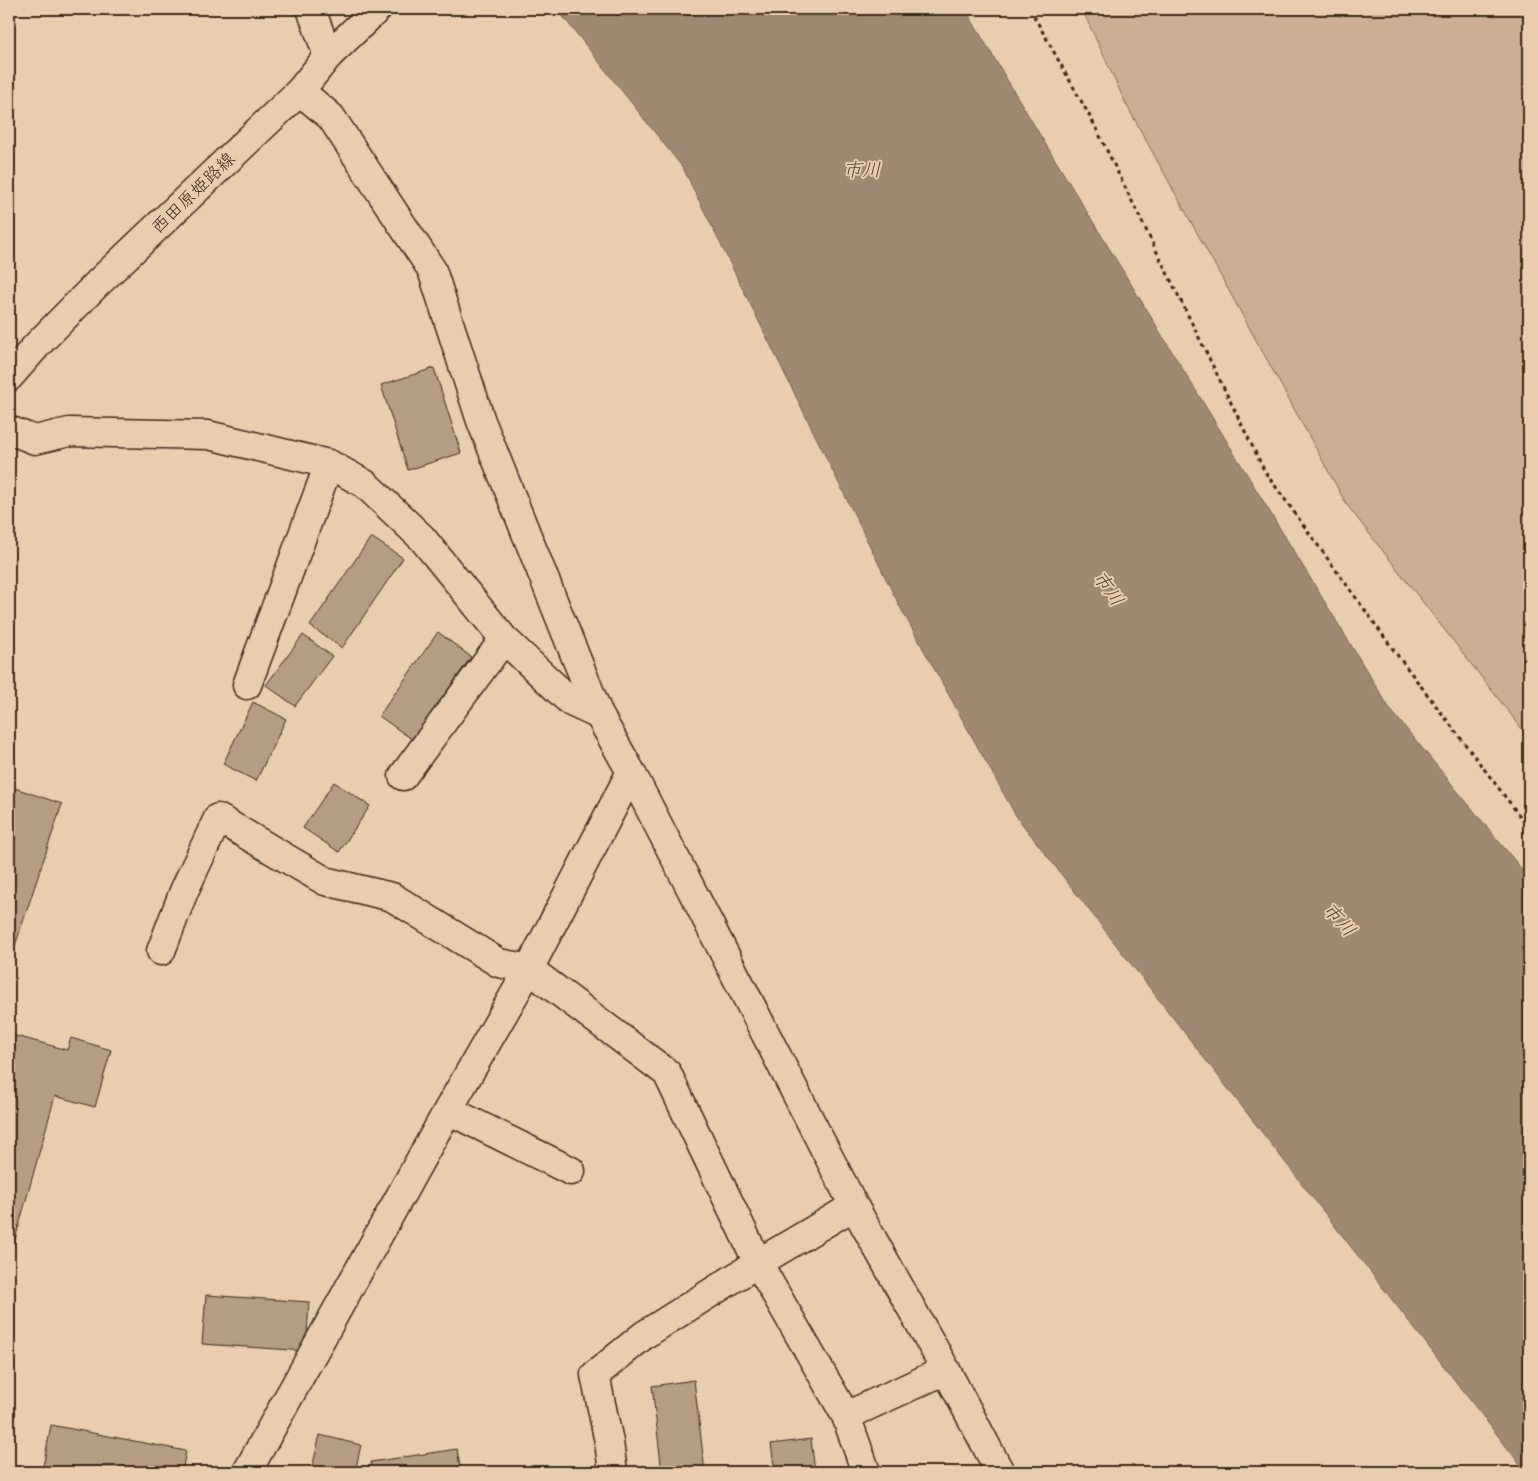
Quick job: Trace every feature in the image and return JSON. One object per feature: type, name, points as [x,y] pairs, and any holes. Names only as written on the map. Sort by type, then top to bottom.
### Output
[{"type":"street","points":[[311,9],[328,56]]},
{"type":"street","name":"西田原姫路線","points":[[9,378],[38,344],[98,283],[300,91],[328,56],[377,9]]},
{"type":"street","points":[[300,91],[331,117],[432,270],[481,422],[599,714],[631,772],[854,1206],[946,1370],[1000,1472]]},
{"type":"street","points":[[9,430],[35,440],[70,432],[208,435],[329,464],[366,484],[422,538],[504,639],[571,702],[599,714]]},
{"type":"street","points":[[247,685],[329,464]]},
{"type":"street","points":[[402,776],[504,639]]},
{"type":"street","points":[[247,1472],[448,1110],[529,969],[631,772]]},
{"type":"street","points":[[162,951],[184,891],[218,818],[326,881],[392,897],[499,963],[529,969],[667,1073],[758,1263],[846,1416],[866,1472]]},
{"type":"street","points":[[448,1110],[571,1171]]},
{"type":"street","points":[[613,1472],[609,1442],[595,1375],[644,1335],[758,1263],[854,1206]]},
{"type":"street","points":[[846,1416],[946,1370]]},
{"type":"path","points":[[1030,9],[1094,124],[1265,472],[1398,656],[1529,828]]},
{"type":"shaded area","points":[[1082,9],[1529,9],[1529,738],[1347,505],[1126,104]]},
{"type":"water","name":"市川","points":[[557,9],[965,9],[1390,709],[1529,878],[1529,1472],[1526,1472],[1016,816],[900,607],[683,168]]},
{"type":"building","points":[[434,368],[461,453],[408,470],[381,385]]},
{"type":"building","points":[[371,537],[403,558],[342,648],[310,626]]},
{"type":"building","points":[[438,632],[471,657],[413,740],[379,716]]},
{"type":"building","points":[[303,635],[332,656],[295,706],[266,685]]},
{"type":"building","points":[[253,702],[286,719],[256,781],[223,764]]},
{"type":"building","points":[[334,782],[370,806],[339,852],[303,828]]},
{"type":"building","points":[[9,786],[62,804],[10,961],[9,960]]},
{"type":"building","points":[[9,1034],[67,1050],[71,1038],[111,1050],[95,1107],[55,1096],[9,1261]]},
{"type":"building","points":[[206,1295],[309,1302],[306,1351],[202,1344]]},
{"type":"building","points":[[694,1380],[705,1472],[662,1472],[652,1386]]},
{"type":"building","points":[[51,1425],[186,1451],[182,1472],[42,1472]]},
{"type":"building","points":[[320,1435],[361,1445],[355,1472],[311,1472]]},
{"type":"building","points":[[811,1439],[815,1472],[775,1472],[771,1444]]},
{"type":"building","points":[[457,1449],[461,1472],[373,1472],[371,1462]]}]
